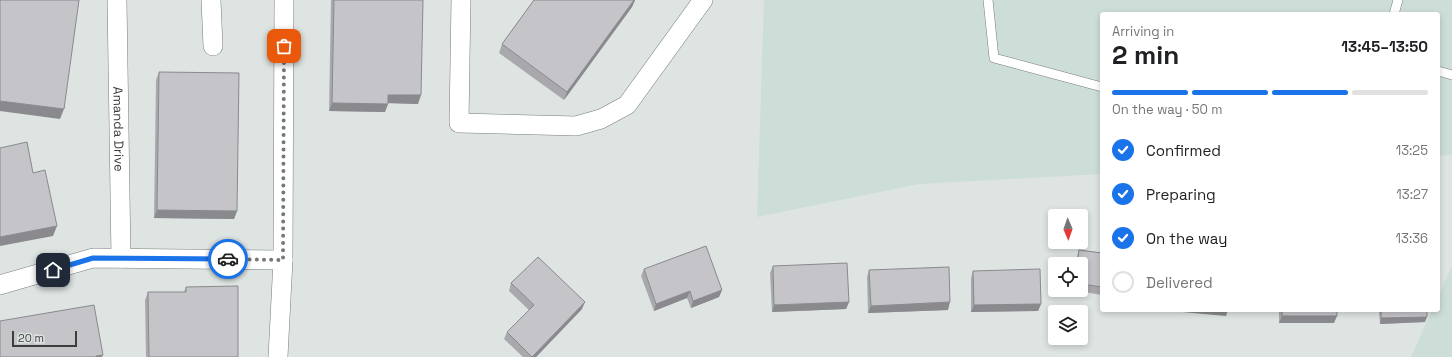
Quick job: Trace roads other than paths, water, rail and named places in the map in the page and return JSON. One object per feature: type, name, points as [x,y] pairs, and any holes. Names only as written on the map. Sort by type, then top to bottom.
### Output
[{"type":"street","name":"Amanda Drive","points":[[118,0],[121,258]]},
{"type":"street","points":[[211,0],[213,46]]},
{"type":"street","points":[[278,357],[283,260],[284,0]]},
{"type":"street","points":[[461,0],[459,124],[576,126],[601,119],[627,105],[703,0]]},
{"type":"street","points":[[0,285],[93,258],[283,260]]},
{"type":"lane","points":[[988,0],[994,58],[1100,86]]},
{"type":"lane","points":[[1395,12],[1398,0]]},
{"type":"lane","points":[[1440,72],[1452,75]]}]
